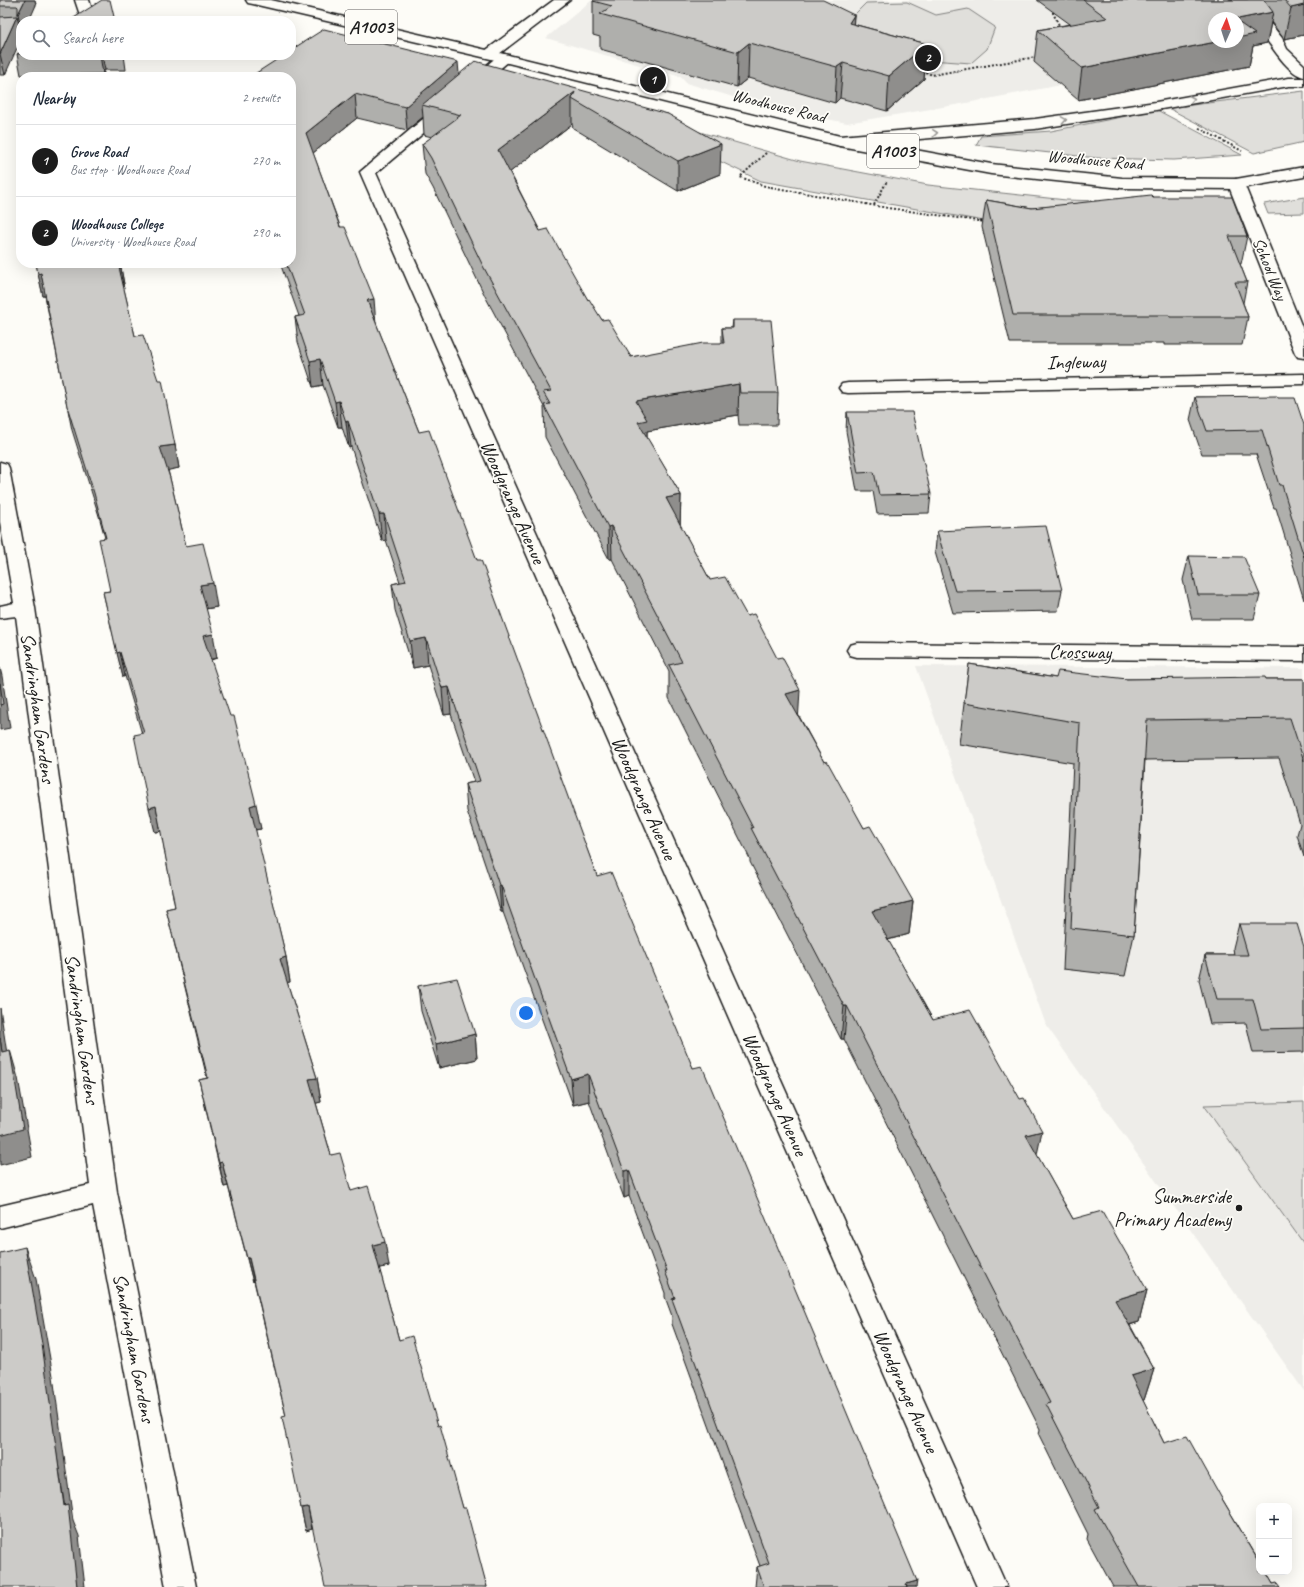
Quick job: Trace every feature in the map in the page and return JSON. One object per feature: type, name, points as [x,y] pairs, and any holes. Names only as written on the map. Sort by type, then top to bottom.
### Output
[{"type":"street","points":[[82,0],[87,16]]},
{"type":"street","name":"Woodhouse Road","points":[[253,0],[497,56],[840,142],[991,169],[1122,183],[1236,184],[1304,172]]},
{"type":"street","points":[[497,56],[563,0]]},
{"type":"street","points":[[1237,0],[1257,16],[1277,41],[1282,51],[1304,73]]},
{"type":"street","name":"Woodgrange Avenue","points":[[497,56],[368,172],[992,1587]]},
{"type":"street","points":[[840,142],[1035,124],[1156,106],[1289,82],[1304,82]]},
{"type":"street","name":"School Way","points":[[1236,184],[1304,353]]},
{"type":"street","name":"Ingleway","points":[[848,388],[1304,380]]},
{"type":"street","name":"Sandringham Gardens","points":[[0,468],[25,608],[104,1192],[181,1587]]},
{"type":"street","points":[[0,612],[25,608]]},
{"type":"street","name":"Crossway","points":[[857,650],[1304,654]]},
{"type":"street","points":[[0,1217],[104,1192]]},
{"type":"path","points":[[1053,6],[1053,13],[1062,31]]},
{"type":"path","points":[[1053,13],[1058,14]]},
{"type":"path","points":[[918,68],[932,74],[1040,56]]},
{"type":"path","points":[[1156,106],[1287,175]]},
{"type":"path","points":[[791,129],[740,177],[765,186],[874,206],[986,222]]},
{"type":"shaded area","points":[[592,0],[1252,0],[1287,39],[1230,51],[1249,66],[1078,100],[1061,85],[961,104],[847,123],[767,107],[686,83],[681,77],[546,38]]},
{"type":"shaded area","points":[[907,2],[936,15],[968,9],[995,27],[987,49],[971,63],[917,59],[867,42],[849,20],[866,3]]},
{"type":"shaded area","points":[[1304,91],[1304,142],[1254,153],[1168,108]]},
{"type":"shaded area","points":[[1157,110],[1242,155],[1174,160],[1097,158],[976,145],[981,136],[1051,131]]},
{"type":"shaded area","points":[[672,124],[800,161],[928,185],[1066,200],[1165,203],[1034,230],[761,181],[667,136]]},
{"type":"shaded area","points":[[1304,197],[1304,213],[1268,214],[1264,204]]},
{"type":"shaded area","name":"Summerside Primary Academy","points":[[916,666],[1304,668],[1304,1391],[1046,1025]]},
{"type":"shaded area","points":[[1304,1102],[1304,1244],[1204,1105]]},
{"type":"building","points":[[0,0],[25,0],[18,14],[17,6],[0,6]]},
{"type":"building","points":[[102,0],[110,0],[114,16],[77,16]]},
{"type":"building","points":[[823,0],[854,15],[849,23],[927,44],[889,76],[843,63],[837,67],[749,43],[738,52],[600,14],[612,6],[593,1]]},
{"type":"building","points":[[1083,0],[1264,0],[1273,12],[1244,18],[1244,12],[1208,12],[1208,44],[1082,68],[1038,30],[1107,18]]},
{"type":"building","points":[[1284,0],[1304,0],[1304,5],[1291,8]]},
{"type":"building","points":[[16,16],[0,54],[0,17]]},
{"type":"building","points":[[1244,26],[1255,34],[1244,37]]},
{"type":"building","points":[[324,29],[458,62],[405,107],[355,94],[306,133],[340,227],[345,227],[374,299],[367,300],[419,432],[429,430],[477,560],[481,560],[597,876],[611,872],[693,1068],[702,1066],[917,1581],[906,1584],[907,1587],[764,1587],[757,1567],[769,1563],[672,1299],[675,1298],[665,1271],[667,1271],[629,1170],[624,1171],[588,1074],[571,1079],[501,885],[499,885],[465,784],[480,781],[449,687],[442,688],[426,638],[410,641],[392,584],[406,581],[384,514],[379,514],[348,421],[346,422],[339,401],[335,402],[320,359],[310,361],[295,317],[305,315],[288,268],[296,268],[296,72],[258,72],[276,60],[296,60],[296,47]]},
{"type":"building","points":[[475,61],[668,114],[721,144],[678,161],[572,99],[575,92],[498,150],[540,231],[548,229],[588,300],[589,299],[602,320],[608,319],[631,357],[703,343],[724,343],[722,328],[733,328],[733,320],[771,320],[778,393],[740,393],[739,384],[636,401],[647,420],[638,422],[681,495],[666,498],[710,580],[725,577],[747,616],[754,614],[777,658],[782,657],[800,690],[786,694],[824,762],[827,761],[864,828],[870,826],[913,901],[872,911],[933,1020],[970,1010],[1020,1099],[1024,1098],[1042,1131],[1026,1135],[1073,1219],[1102,1211],[1147,1290],[1115,1300],[1154,1369],[1131,1376],[1164,1443],[1187,1436],[1256,1556],[1256,1575],[1268,1575],[1273,1584],[1277,1583],[1280,1587],[1139,1587],[1095,1509],[1099,1507],[1046,1404],[1050,1403],[847,1006],[844,1006],[751,828],[753,828],[669,665],[682,662],[611,526],[608,527],[544,405],[550,404],[543,392],[551,391],[483,266],[431,158],[422,144],[461,115],[422,105]]},
{"type":"building","points":[[1151,195],[1153,197],[1232,197],[1247,236],[1229,236],[1247,282],[1235,282],[1248,317],[1170,317],[1169,315],[1013,315],[986,200],[1032,208]]},
{"type":"building","points":[[37,268],[119,268],[135,336],[143,335],[158,380],[162,380],[175,445],[160,447],[170,478],[186,546],[203,543],[213,583],[200,585],[213,634],[203,636],[230,716],[234,716],[256,804],[250,806],[286,957],[280,959],[317,1078],[309,1079],[331,1155],[340,1153],[351,1191],[368,1186],[385,1242],[373,1245],[399,1340],[412,1336],[438,1426],[440,1425],[463,1508],[466,1508],[487,1587],[325,1587],[308,1507],[301,1508],[282,1417],[286,1416],[249,1258],[247,1258],[222,1162],[219,1163],[199,1080],[208,1078],[166,909],[175,907],[156,806],[149,808],[134,735],[144,733],[120,652],[117,653],[103,592],[110,591],[99,539],[106,538],[94,493],[67,406],[41,273],[38,274]]},
{"type":"building","points":[[1277,396],[1278,398],[1295,398],[1304,425],[1304,557],[1282,485],[1279,485],[1262,430],[1207,431],[1195,397]]},
{"type":"building","points":[[847,412],[912,412],[931,494],[879,495],[874,472],[858,473]]},
{"type":"building","points":[[1046,526],[1062,590],[955,591],[937,531]]},
{"type":"building","points":[[1189,556],[1244,557],[1260,595],[1198,595]]},
{"type":"building","points":[[969,664],[1056,678],[1058,671],[1127,679],[1265,677],[1266,679],[1304,679],[1304,761],[1290,718],[1147,720],[1134,935],[1071,928],[1080,723],[964,703]]},
{"type":"building","points":[[0,683],[3,704],[0,705]]},
{"type":"building","points":[[1239,924],[1297,924],[1304,947],[1304,1028],[1261,1029],[1253,999],[1217,999],[1205,955],[1248,955]]},
{"type":"building","points":[[457,978],[475,1034],[436,1044],[418,986]]},
{"type":"building","points":[[0,1038],[2,1052],[10,1050],[23,1129],[0,1135]]},
{"type":"building","points":[[25,1247],[42,1344],[64,1506],[68,1505],[77,1587],[0,1587],[0,1253]]},
{"type":"place","name":"Woodhouse College","points":[[928,58]]},
{"type":"place","name":"Grove Road","points":[[653,80]]},
{"type":"place","name":"Summerside Primary Academy","points":[[1239,1208]]}]
